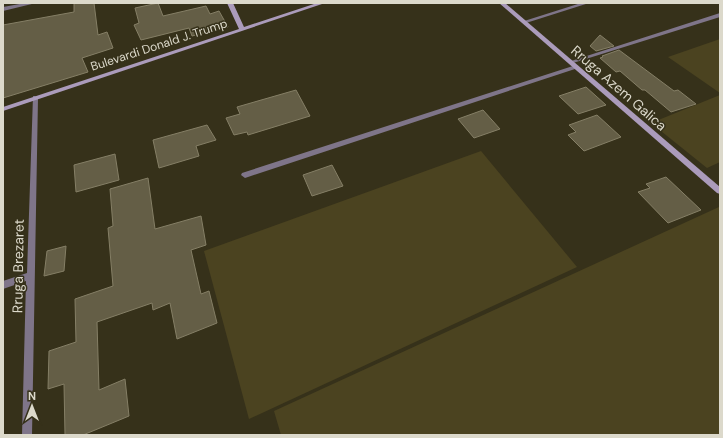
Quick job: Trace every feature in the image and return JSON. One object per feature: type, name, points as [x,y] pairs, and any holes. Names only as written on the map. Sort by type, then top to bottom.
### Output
[{"type":"street","points":[[3,9],[33,3]]},
{"type":"street","points":[[230,3],[242,30]]},
{"type":"street","name":"Bulevardi Donald J. Trump","points":[[3,109],[322,3]]},
{"type":"street","name":"Rruga Azem Galica","points":[[502,3],[720,192]]},
{"type":"street","points":[[524,22],[586,3]]},
{"type":"street","points":[[245,175],[720,15]]},
{"type":"street","name":"Rruga Brezaret","points":[[27,435],[35,98]]},
{"type":"street","points":[[3,284],[31,275]]},
{"type":"shaded area","points":[[720,39],[720,93],[668,57]]},
{"type":"shaded area","points":[[720,95],[720,162],[707,168],[651,123]]},
{"type":"shaded area","points":[[481,151],[577,267],[249,419],[204,251]]},
{"type":"shaded area","points":[[719,207],[720,435],[281,435],[274,411]]},
{"type":"building","points":[[74,3],[94,3],[98,35],[107,32],[113,48],[82,58],[88,72],[3,98],[3,25],[74,12]]},
{"type":"building","points":[[158,3],[163,16],[206,6],[210,14],[219,11],[228,27],[192,36],[189,28],[141,40],[134,25],[139,23],[135,8]]},
{"type":"building","points":[[600,35],[614,46],[596,51],[590,46]]},
{"type":"building","points":[[619,50],[674,91],[678,90],[696,104],[671,112],[645,90],[642,90],[620,71],[616,72],[600,58]]},
{"type":"building","points":[[586,87],[606,105],[578,114],[559,96]]},
{"type":"building","points":[[296,90],[310,116],[248,135],[247,132],[234,135],[226,118],[240,114],[237,107]]},
{"type":"building","points":[[483,110],[500,129],[474,138],[458,119]]},
{"type":"building","points":[[597,115],[621,137],[584,151],[568,135],[576,132],[569,125]]},
{"type":"building","points":[[207,125],[216,140],[196,146],[199,156],[159,168],[153,140]]},
{"type":"building","points":[[115,154],[119,180],[76,192],[74,165]]},
{"type":"building","points":[[332,165],[343,186],[312,196],[303,175]]},
{"type":"building","points":[[666,177],[701,210],[668,223],[638,192],[650,188],[646,184]]},
{"type":"building","points":[[148,178],[155,229],[201,216],[206,245],[191,250],[201,294],[209,291],[217,323],[177,339],[170,303],[153,310],[152,303],[97,322],[99,390],[125,379],[129,416],[83,435],[65,435],[64,384],[48,389],[49,351],[76,342],[75,299],[113,286],[108,228],[113,226],[110,189]]},
{"type":"building","points":[[66,246],[64,271],[44,276],[47,251]]}]
